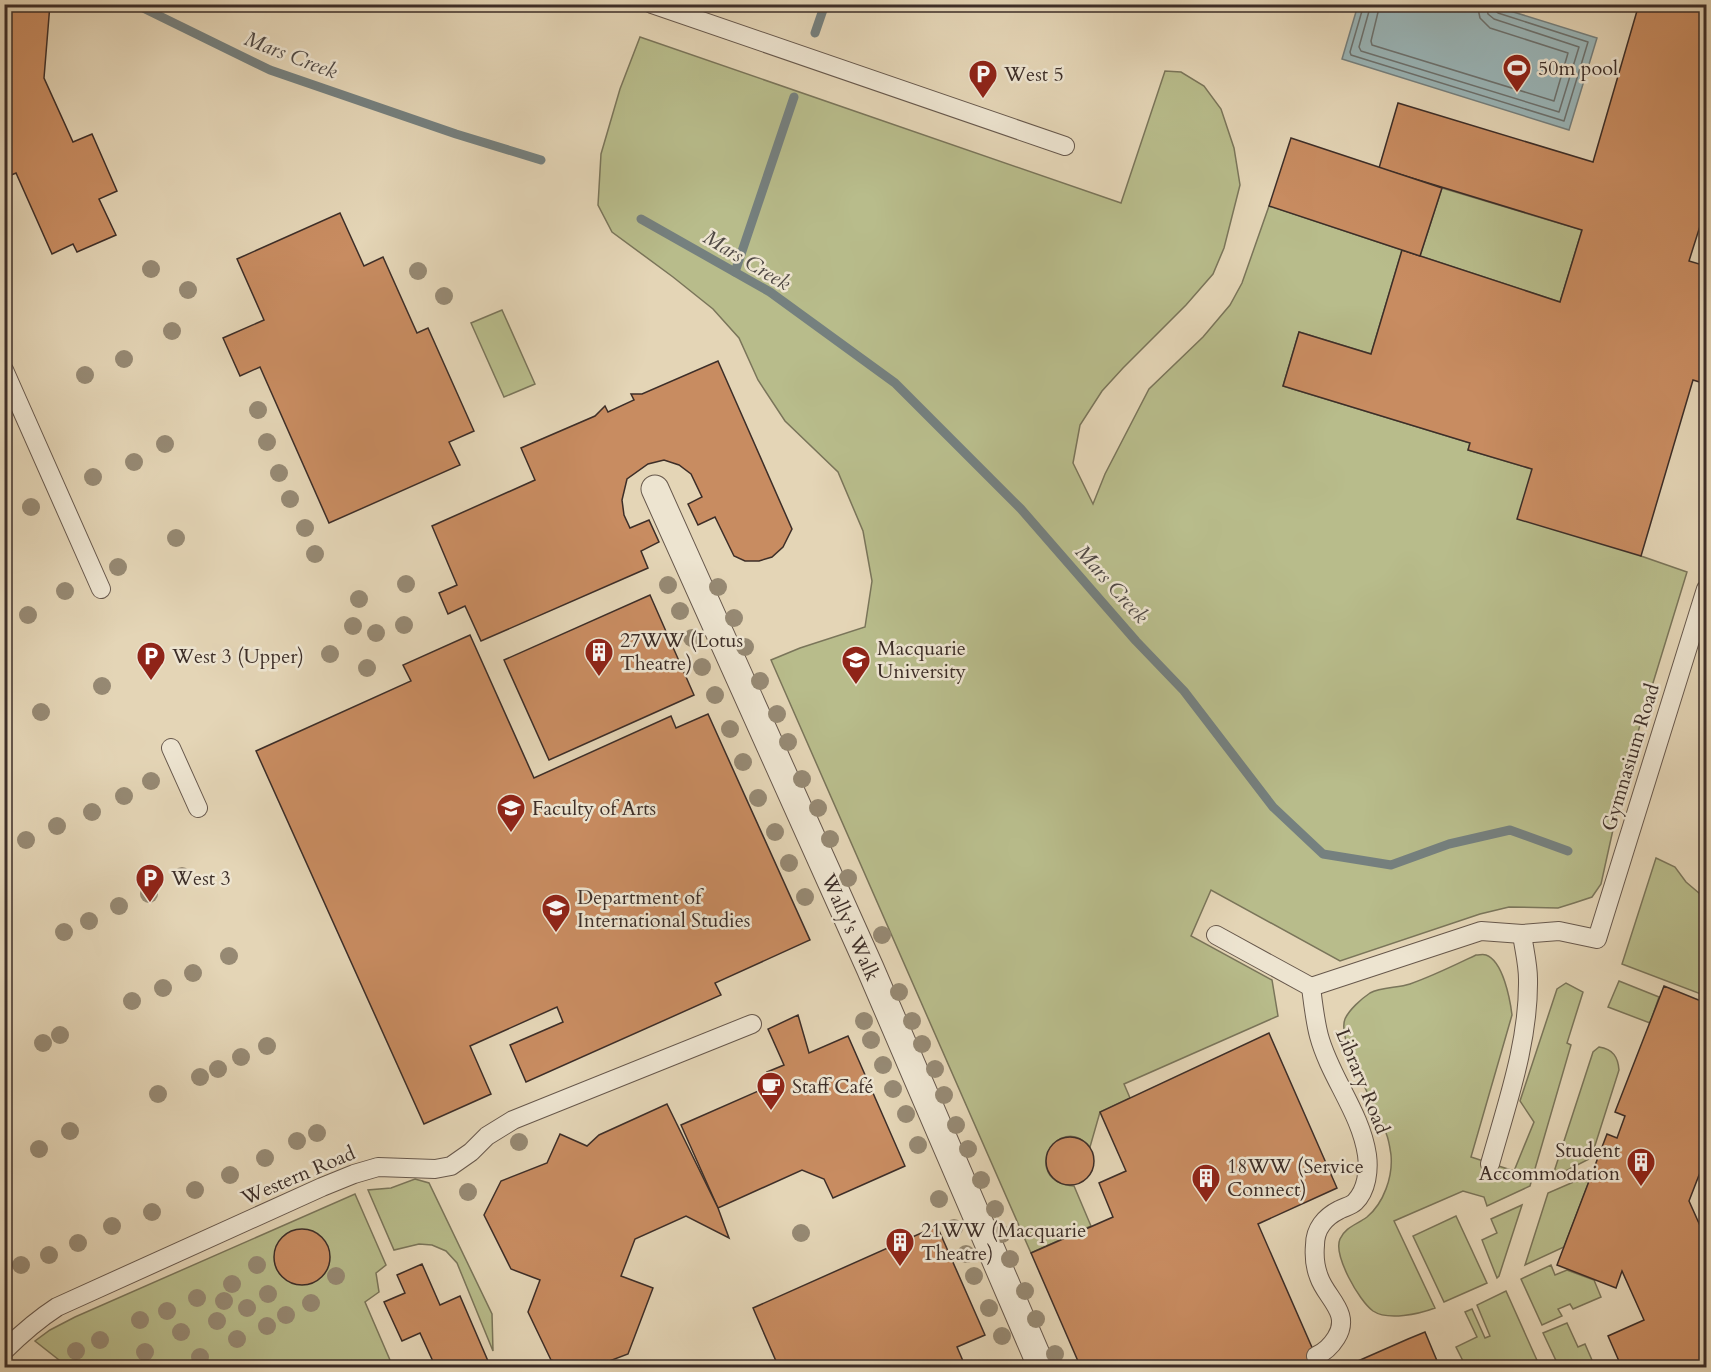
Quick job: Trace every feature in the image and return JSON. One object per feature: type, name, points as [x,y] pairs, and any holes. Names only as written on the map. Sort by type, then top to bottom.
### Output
[{"type":"street","name":"Wally's Walk","points":[[655,489],[870,968],[1042,1368]]},
{"type":"lane","points":[[652,4],[1065,146]]},
{"type":"lane","points":[[4,370],[100,589]]},
{"type":"lane","name":"Gymnasium Road","points":[[1522,934],[1558,931],[1597,939],[1707,589]]},
{"type":"lane","points":[[171,748],[198,807]]},
{"type":"lane","points":[[1216,935],[1311,987],[1481,931],[1522,934],[1528,977],[1527,1018],[1490,1164]]},
{"type":"lane","name":"Library Road","points":[[1311,987],[1319,1037],[1358,1125],[1367,1153],[1368,1172],[1364,1188],[1354,1203],[1336,1212],[1321,1224],[1315,1242],[1315,1262],[1319,1279],[1341,1314],[1342,1324],[1331,1346],[1317,1356]]},
{"type":"lane","name":"Western Road","points":[[4,1351],[31,1325],[57,1307],[322,1187],[378,1167],[435,1169],[451,1166],[471,1152],[487,1136],[513,1119],[752,1024]]},
{"type":"green space","points":[[640,37],[1121,203],[1165,71],[1181,72],[1204,86],[1221,109],[1234,148],[1240,185],[1224,248],[1213,274],[1102,391],[1080,425],[1073,463],[1093,504],[1105,474],[1149,389],[1203,337],[1230,305],[1242,283],[1269,206],[1402,250],[1371,354],[1299,332],[1283,386],[1470,443],[1468,450],[1532,469],[1641,556],[1687,572],[1626,771],[1601,884],[1592,897],[1558,908],[1509,907],[1480,914],[1340,961],[1211,890],[1191,936],[1272,980],[1278,1016],[1124,1084],[1130,1098],[1100,1112],[1090,1147],[1078,1138],[1066,1137],[1056,1142],[1049,1151],[1046,1162],[1048,1173],[1057,1181],[1074,1186],[1091,1226],[1031,1253],[771,660],[865,627],[872,581],[863,531],[838,472],[785,421],[758,380],[739,338],[713,309],[612,232],[598,205],[601,154],[620,89]]},
{"type":"green space","points":[[1442,188],[1582,230],[1560,302],[1420,256]]},
{"type":"green space","points":[[502,310],[535,384],[504,397],[471,323]]},
{"type":"green space","points":[[1656,858],[1675,867],[1686,882],[1706,899],[1706,996],[1622,964]]},
{"type":"green space","points":[[1476,955],[1486,955],[1497,965],[1505,981],[1512,1015],[1471,1157],[1514,1171],[1534,1122],[1520,1101],[1557,989],[1566,983],[1583,992],[1567,1043],[1571,1045],[1530,1186],[1487,1206],[1484,1197],[1463,1191],[1394,1221],[1435,1308],[1404,1316],[1379,1314],[1367,1306],[1361,1298],[1340,1256],[1340,1239],[1345,1231],[1367,1217],[1383,1197],[1389,1180],[1391,1163],[1387,1136],[1382,1122],[1346,1042],[1345,1019],[1349,1012],[1370,993],[1410,984]]},
{"type":"green space","points":[[1619,981],[1659,997],[1650,1023],[1608,1007]]},
{"type":"green space","points":[[1599,1047],[1614,1054],[1619,1070],[1591,1158],[1552,1178],[1593,1052]]},
{"type":"green space","points":[[1592,1174],[1564,1247],[1525,1265],[1548,1193]]},
{"type":"green space","points":[[415,1179],[429,1183],[492,1314],[493,1351],[457,1263],[446,1251],[432,1245],[419,1244],[394,1250],[368,1190],[391,1188]]},
{"type":"green space","points":[[355,1194],[386,1265],[376,1273],[379,1292],[365,1302],[393,1367],[68,1367],[35,1341],[75,1317]]},
{"type":"green space","points":[[1522,1205],[1497,1278],[1482,1240],[1497,1233],[1491,1219]]},
{"type":"green space","points":[[1456,1216],[1487,1283],[1444,1302],[1413,1236]]},
{"type":"green space","points":[[1551,1265],[1555,1275],[1567,1270],[1594,1280],[1601,1297],[1573,1309],[1570,1304],[1558,1309],[1562,1316],[1542,1325],[1521,1279]]},
{"type":"green space","points":[[1506,1291],[1540,1367],[1466,1367],[1456,1347],[1477,1337],[1465,1312],[1472,1309],[1485,1338],[1490,1336],[1477,1305]]},
{"type":"green space","points":[[1567,1323],[1578,1347],[1585,1344],[1595,1367],[1559,1367],[1543,1333]]},
{"type":"water","name":"50m pool","points":[[1358,5],[1491,5],[1597,38],[1569,130],[1342,59]]},
{"type":"building","points":[[4,4],[50,4],[44,78],[73,142],[92,134],[117,191],[99,199],[116,235],[77,252],[73,244],[52,254],[16,173],[9,176],[4,165]]},
{"type":"building","points":[[1639,4],[1706,4],[1706,227],[1700,226],[1689,261],[1706,266],[1706,384],[1693,380],[1641,556],[1517,519],[1532,469],[1468,450],[1470,443],[1283,386],[1299,332],[1371,354],[1402,250],[1560,302],[1582,230],[1379,168],[1398,103],[1593,162]]},
{"type":"building","points":[[1291,138],[1442,188],[1420,256],[1269,206]]},
{"type":"building","points":[[340,213],[364,266],[383,257],[417,333],[428,328],[474,431],[449,442],[460,465],[329,523],[260,367],[240,376],[223,338],[264,320],[237,259]]},
{"type":"building","points":[[718,361],[792,529],[783,547],[772,557],[759,561],[745,561],[734,556],[715,517],[698,525],[688,504],[702,497],[691,474],[679,465],[664,460],[648,464],[627,479],[622,500],[624,515],[630,528],[649,520],[659,542],[641,551],[648,568],[481,641],[465,606],[448,614],[439,593],[457,585],[432,526],[535,480],[521,448],[595,416],[605,406],[608,412],[634,400],[631,394],[642,394]]},
{"type":"building","name":"27WW (Lotus Theatre)","points":[[650,595],[694,695],[549,760],[504,660]]},
{"type":"building","points":[[470,635],[534,778],[671,716],[676,728],[708,714],[810,940],[715,983],[721,995],[526,1082],[510,1045],[563,1022],[557,1007],[470,1046],[491,1094],[424,1124],[256,751],[411,681],[403,665]]},
{"type":"building","name":"Student Accommodation","points":[[1664,986],[1706,1003],[1706,1157],[1689,1201],[1706,1239],[1706,1361],[1693,1368],[1622,1368],[1608,1336],[1644,1320],[1622,1271],[1616,1288],[1557,1265],[1607,1134],[1617,1138],[1625,1116],[1615,1112]]},
{"type":"building","points":[[798,1015],[809,1053],[848,1036],[905,1166],[833,1198],[824,1179],[802,1170],[718,1208],[681,1125],[772,1085],[767,1072],[784,1065],[768,1029]]},
{"type":"building","name":"18WW (Service Connect)","points":[[1269,1033],[1337,1188],[1258,1224],[1321,1368],[1081,1368],[1031,1253],[1113,1217],[1099,1183],[1126,1171],[1100,1112]]},
{"type":"building","points":[[667,1104],[718,1208],[729,1238],[686,1216],[635,1239],[621,1276],[653,1288],[628,1354],[591,1368],[576,1368],[551,1360],[528,1312],[540,1280],[511,1269],[484,1215],[501,1181],[547,1163],[560,1134],[587,1146],[599,1135]]},
{"type":"building","points":[[1065,1137],[1075,1137],[1087,1144],[1094,1156],[1094,1166],[1087,1178],[1075,1185],[1065,1185],[1050,1174],[1046,1166],[1046,1156],[1057,1141]]},
{"type":"building","name":"21WW (Macquarie Theatre)","points":[[937,1226],[985,1335],[957,1347],[966,1368],[779,1368],[753,1308]]},
{"type":"building","points":[[302,1229],[313,1231],[322,1237],[328,1246],[330,1257],[328,1268],[322,1277],[313,1283],[302,1285],[291,1283],[282,1277],[276,1268],[274,1257],[276,1246],[282,1237],[291,1231]]},
{"type":"building","points":[[422,1264],[440,1305],[460,1296],[491,1368],[436,1368],[420,1333],[402,1341],[384,1302],[405,1293],[397,1275]]},
{"type":"building","points":[[1425,1332],[1440,1368],[1342,1368],[1408,1339]]},
{"type":"waterway","name":"Mars Creek","points":[[135,4],[270,70],[456,134],[541,160]]},
{"type":"waterway","points":[[815,33],[825,4]]},
{"type":"waterway","points":[[735,272],[794,97]]},
{"type":"waterway","name":"Mars Creek","points":[[641,219],[770,292],[895,383],[1021,509],[1136,641],[1184,691],[1273,807],[1323,854],[1391,865],[1449,844],[1510,830],[1568,851]]},
{"type":"place","name":"50m pool","points":[[1517,94]]},
{"type":"place","name":"West 5","points":[[983,100]]},
{"type":"place","name":"27WW (Lotus Theatre)","points":[[599,678]]},
{"type":"place","name":"West 3 (Upper)","points":[[151,682]]},
{"type":"place","name":"Macquarie University","points":[[856,686]]},
{"type":"place","name":"Faculty of Arts","points":[[511,834]]},
{"type":"place","name":"West 3","points":[[150,904]]},
{"type":"place","name":"Department of International Studies","points":[[556,934]]},
{"type":"place","name":"Staff Café","points":[[771,1112]]},
{"type":"place","name":"Student Accommodation","points":[[1641,1188]]},
{"type":"place","name":"18WW (Service Connect)","points":[[1206,1204]]},
{"type":"place","name":"21WW (Macquarie Theatre)","points":[[900,1268]]}]
